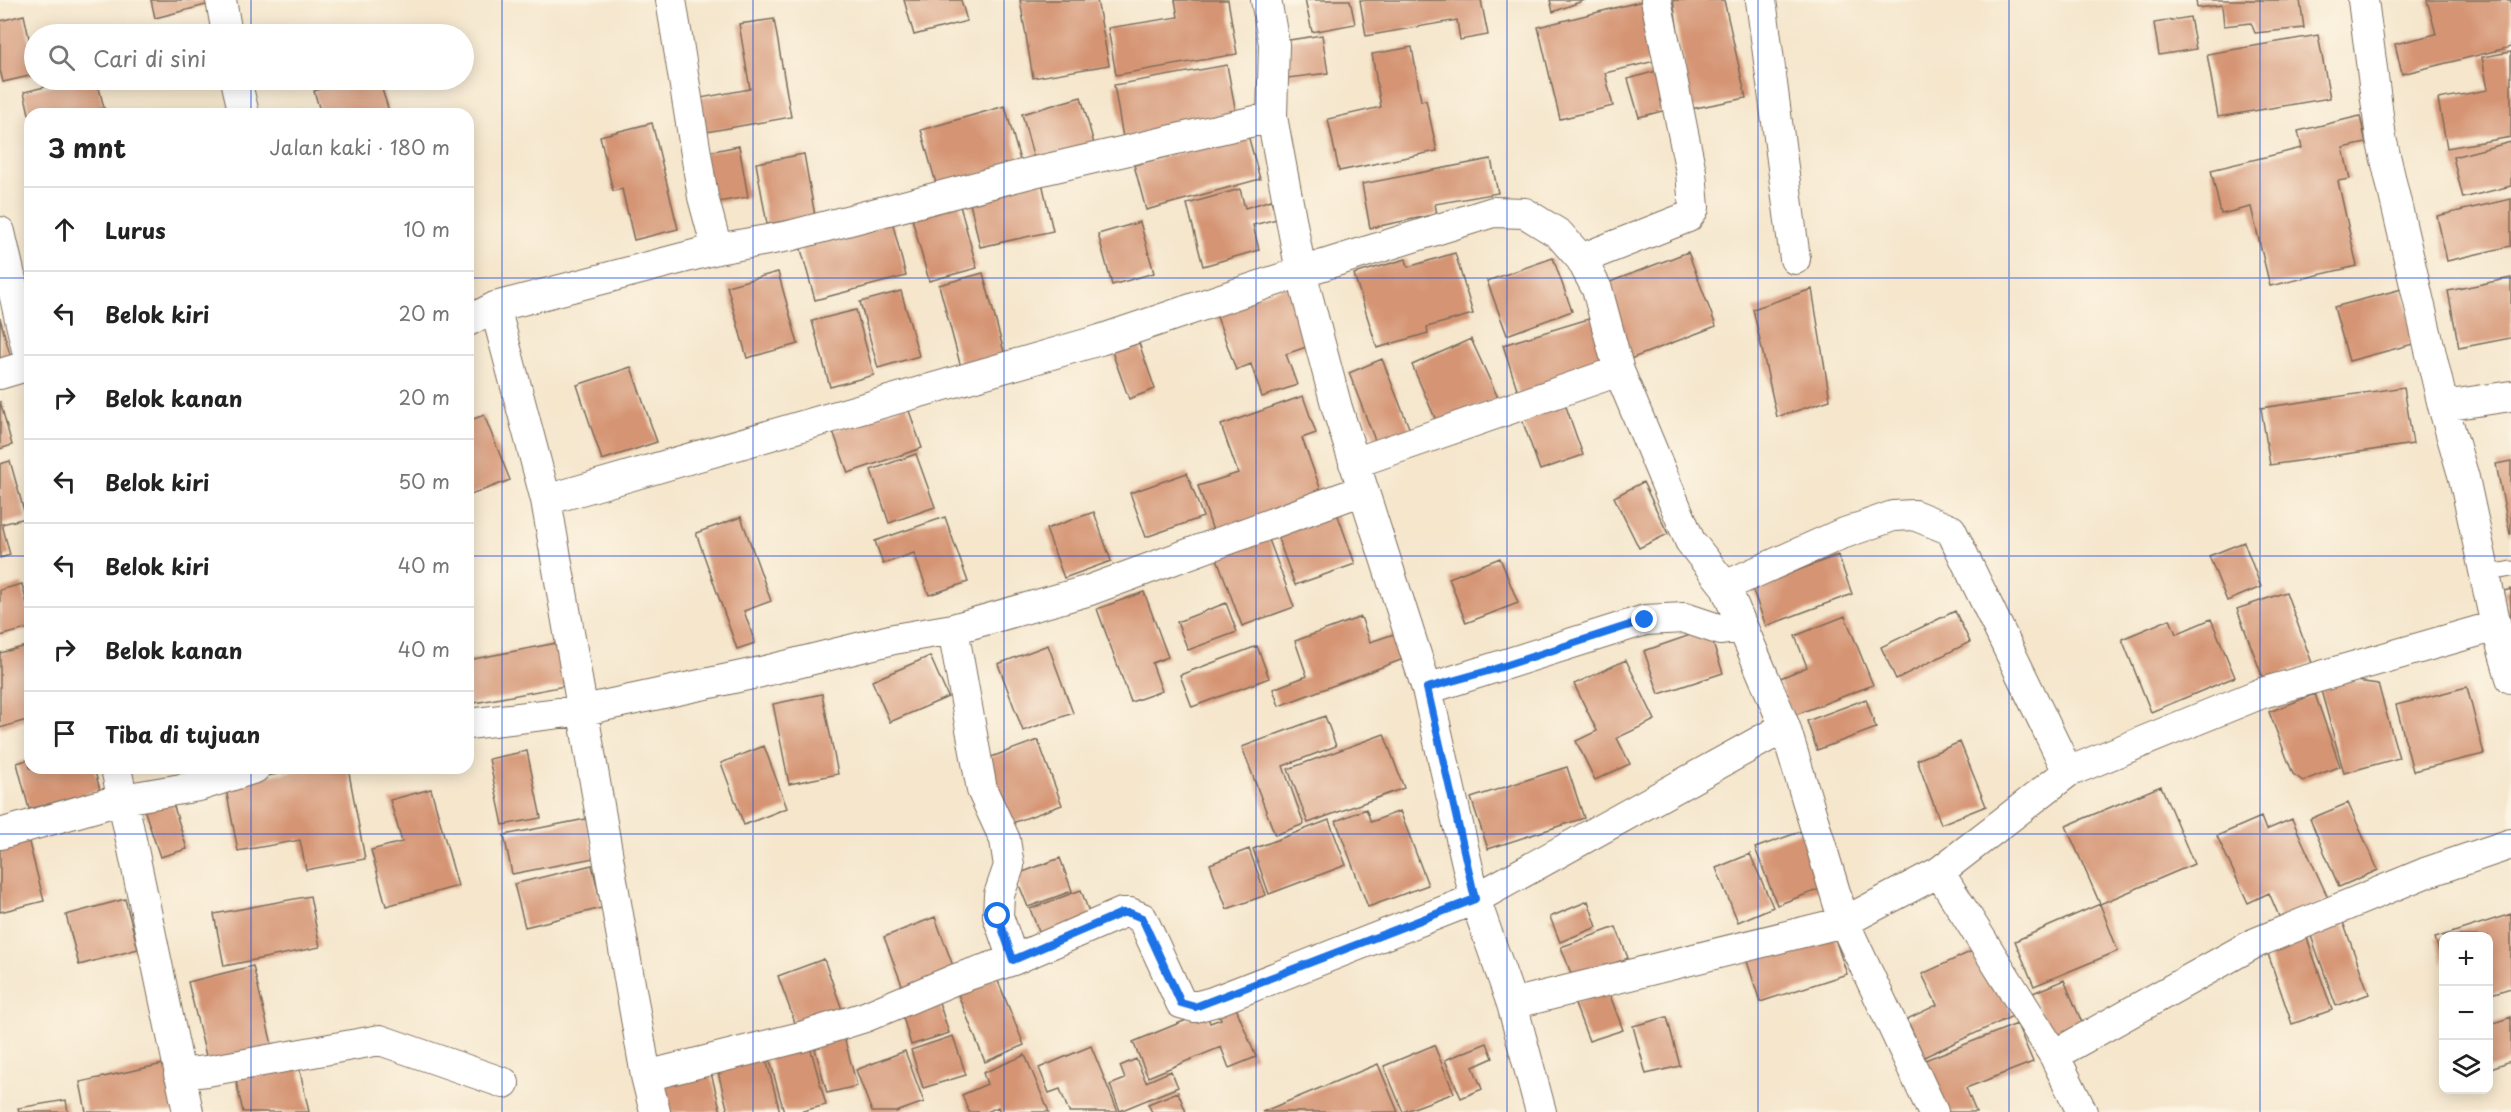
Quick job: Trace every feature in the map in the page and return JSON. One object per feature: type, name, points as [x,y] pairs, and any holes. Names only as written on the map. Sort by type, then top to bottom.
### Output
[{"type":"street","points":[[221,0],[225,24]]},
{"type":"street","points":[[672,0],[702,186],[717,249]]},
{"type":"street","points":[[1266,0],[1274,44],[1272,117],[1301,272],[1336,408],[1427,688],[1475,899],[1512,1004],[1541,1112]]},
{"type":"street","points":[[1581,259],[1688,216],[1694,208],[1691,172],[1656,0]]},
{"type":"street","points":[[1761,0],[1796,259]]},
{"type":"street","points":[[2363,0],[2381,138],[2443,406],[2464,478],[2498,572],[2496,626],[2511,678]]},
{"type":"street","points":[[238,90],[243,108]]},
{"type":"street","points":[[474,318],[495,307],[717,249],[789,236],[1034,172],[1272,117]]},
{"type":"street","points":[[546,500],[1100,340],[1301,272],[1493,212],[1525,213],[1559,234],[1581,259],[1597,289],[1619,371],[1690,541],[1725,586],[1785,727],[1844,922],[1933,1112]]},
{"type":"street","points":[[1,242],[24,339]]},
{"type":"street","points":[[495,307],[546,500],[646,1076],[655,1112]]},
{"type":"street","points":[[0,374],[24,366]]},
{"type":"street","points":[[474,723],[584,710],[761,672],[894,639],[953,629],[1090,590],[1358,476],[1619,371]]},
{"type":"street","points":[[2443,406],[2511,396]]},
{"type":"street","points":[[1725,586],[1839,535],[1893,516],[1914,515],[1952,530],[2068,772]]},
{"type":"street","points":[[1427,688],[1495,669],[1645,620],[1685,618],[1721,630],[1742,627]]},
{"type":"street","points":[[1512,1004],[1844,922],[1939,872],[2068,772],[2262,693],[2496,626]]},
{"type":"street","points":[[953,629],[982,790],[1005,840],[1009,866],[999,895],[998,916],[1013,960]]},
{"type":"street","points":[[646,1076],[865,1017],[956,980],[1013,960],[1122,913],[1130,913],[1142,918],[1181,1003],[1195,1007],[1475,899],[1785,727]]},
{"type":"street","points":[[117,774],[178,1074],[188,1112]]},
{"type":"street","points":[[0,834],[123,799],[199,786],[236,774]]},
{"type":"street","points":[[2054,1055],[2253,944],[2425,873],[2511,844]]},
{"type":"street","points":[[1939,872],[2054,1055],[2082,1112]]},
{"type":"street","points":[[178,1074],[207,1071],[380,1040],[504,1083]]},
{"type":"building","points":[[151,0],[213,0],[214,3],[155,18]]},
{"type":"building","points":[[904,0],[961,0],[967,21],[914,35]]},
{"type":"building","points":[[1020,0],[1097,0],[1109,65],[1033,78]]},
{"type":"building","points":[[1175,0],[1228,0],[1237,54],[1116,75],[1108,28],[1178,17]]},
{"type":"building","points":[[1305,0],[1350,0],[1355,24],[1312,32]]},
{"type":"building","points":[[1360,0],[1481,0],[1488,35],[1460,40],[1457,20],[1366,36]]},
{"type":"building","points":[[1550,0],[1585,0],[1553,12]]},
{"type":"building","points":[[1647,0],[1663,59],[1605,73],[1613,106],[1560,119],[1538,27]]},
{"type":"building","points":[[1673,0],[1724,0],[1746,98],[1690,109]]},
{"type":"building","points":[[2196,0],[2300,0],[2304,28],[2255,33],[2251,23],[2224,26],[2222,5],[2197,8]]},
{"type":"building","points":[[2427,0],[2511,0],[2511,47],[2402,74],[2395,44],[2436,34]]},
{"type":"building","points":[[24,15],[26,24],[24,24],[24,77],[3,82],[0,70],[0,21]]},
{"type":"building","points":[[2190,17],[2196,49],[2159,55],[2154,23]]},
{"type":"building","points":[[774,19],[791,117],[701,133],[695,99],[750,89],[739,24]]},
{"type":"building","points":[[1322,35],[1328,73],[1288,78],[1283,41]]},
{"type":"building","points":[[2318,35],[2330,98],[2218,117],[2207,54]]},
{"type":"building","points":[[1412,47],[1421,101],[1426,100],[1437,151],[1339,171],[1328,119],[1381,107],[1372,54]]},
{"type":"building","points":[[2511,52],[2511,137],[2447,148],[2438,99],[2488,90],[2482,57]]},
{"type":"building","points":[[1227,65],[1237,118],[1123,138],[1114,85]]},
{"type":"building","points":[[1660,70],[1670,109],[1639,117],[1628,79]]},
{"type":"building","points":[[100,90],[104,108],[28,108],[24,92]]},
{"type":"building","points":[[382,90],[388,108],[319,108],[314,91]]},
{"type":"building","points":[[1081,97],[1096,151],[1036,167],[1022,114]]},
{"type":"building","points":[[1005,106],[1021,164],[937,187],[921,130]]},
{"type":"building","points":[[2360,116],[2366,143],[2343,148],[2350,179],[2338,181],[2357,266],[2270,286],[2251,207],[2221,214],[2211,170],[2302,148],[2298,131]]},
{"type":"building","points":[[652,123],[678,229],[634,240],[622,189],[613,191],[600,136]]},
{"type":"building","points":[[1248,135],[1260,179],[1146,210],[1134,165]]},
{"type":"building","points":[[2511,142],[2511,186],[2463,198],[2453,157]]},
{"type":"building","points":[[739,146],[748,197],[712,203],[703,153]]},
{"type":"building","points":[[804,154],[815,216],[767,224],[756,163]]},
{"type":"building","points":[[1491,159],[1498,193],[1435,204],[1437,214],[1370,228],[1362,184]]},
{"type":"building","points":[[1041,178],[1053,231],[980,247],[968,194]]},
{"type":"building","points":[[1240,189],[1245,208],[1271,200],[1277,219],[1253,225],[1259,250],[1203,266],[1187,204]]},
{"type":"building","points":[[2511,199],[2511,246],[2447,261],[2437,216]]},
{"type":"building","points":[[959,202],[977,268],[929,281],[911,215]]},
{"type":"building","points":[[891,217],[906,276],[815,300],[799,242]]},
{"type":"building","points":[[1140,222],[1154,273],[1112,285],[1098,234]]},
{"type":"building","points":[[1688,252],[1716,326],[1625,361],[1597,287]]},
{"type":"building","points":[[1455,253],[1473,314],[1427,327],[1428,333],[1377,348],[1354,274],[1406,259],[1408,267]]},
{"type":"building","points":[[1553,258],[1572,311],[1507,335],[1487,281]]},
{"type":"building","points":[[778,272],[798,344],[747,358],[727,286]]},
{"type":"building","points":[[983,273],[1007,363],[963,375],[939,285]]},
{"type":"building","points":[[2511,278],[2511,338],[2459,348],[2448,291]]},
{"type":"building","points":[[1290,285],[1312,345],[1286,354],[1297,385],[1262,397],[1251,364],[1236,370],[1215,311]]},
{"type":"building","points":[[1812,289],[1830,400],[1777,417],[1753,309]]},
{"type":"building","points":[[2402,289],[2417,343],[2349,361],[2334,307]]},
{"type":"building","points":[[901,291],[919,356],[878,368],[860,302]]},
{"type":"building","points":[[856,310],[874,375],[830,387],[812,321]]},
{"type":"building","points":[[1595,317],[1610,367],[1519,395],[1503,345]]},
{"type":"building","points":[[0,318],[12,362],[0,365]]},
{"type":"building","points":[[1471,339],[1498,398],[1438,425],[1412,365]]},
{"type":"building","points":[[1139,343],[1155,389],[1129,399],[1112,352]]},
{"type":"building","points":[[1382,359],[1410,430],[1376,443],[1349,373]]},
{"type":"building","points":[[631,367],[657,442],[602,460],[577,385]]},
{"type":"building","points":[[2404,387],[2413,444],[2270,465],[2261,408]]},
{"type":"building","points":[[1303,396],[1316,433],[1302,438],[1323,496],[1214,534],[1198,486],[1238,473],[1221,425]]},
{"type":"building","points":[[1563,398],[1583,455],[1540,470],[1520,414]]},
{"type":"building","points":[[0,401],[12,445],[0,449]]},
{"type":"building","points":[[907,405],[922,448],[848,473],[833,431]]},
{"type":"building","points":[[484,415],[510,480],[474,494],[474,419]]},
{"type":"building","points":[[916,454],[935,507],[889,523],[871,470]]},
{"type":"building","points":[[10,461],[24,511],[24,518],[2,524],[10,555],[0,558],[0,464]]},
{"type":"building","points":[[2511,461],[2511,534],[2510,534],[2496,464]]},
{"type":"building","points":[[1187,473],[1203,517],[1146,537],[1130,493]]},
{"type":"building","points":[[1643,482],[1668,534],[1639,548],[1614,497]]},
{"type":"building","points":[[1336,510],[1355,564],[1295,585],[1276,533]]},
{"type":"building","points":[[1094,512],[1111,561],[1064,578],[1046,529]]},
{"type":"building","points":[[741,517],[771,601],[744,611],[755,643],[737,649],[696,533]]},
{"type":"building","points":[[945,517],[968,582],[929,595],[914,553],[883,564],[875,541]]},
{"type":"building","points":[[1267,534],[1294,607],[1242,626],[1215,553]]},
{"type":"building","points":[[2244,542],[2261,587],[2227,601],[2209,556]]},
{"type":"building","points":[[1838,555],[1852,594],[1766,626],[1752,588]]},
{"type":"building","points":[[1500,558],[1518,603],[1466,623],[1449,578]]},
{"type":"building","points":[[22,584],[24,630],[0,636],[0,590]]},
{"type":"building","points":[[2511,589],[2511,621],[2510,621],[2504,591]]},
{"type":"building","points":[[1144,592],[1168,657],[1152,663],[1162,691],[1131,702],[1097,609]]},
{"type":"building","points":[[2286,592],[2312,663],[2264,681],[2237,609]]},
{"type":"building","points":[[1226,603],[1237,632],[1188,650],[1177,622]]},
{"type":"building","points":[[1955,611],[1970,642],[1896,679],[1881,647]]},
{"type":"building","points":[[1845,616],[1873,685],[1792,716],[1778,679],[1807,667],[1795,636]]},
{"type":"building","points":[[1361,617],[1370,642],[1397,633],[1406,658],[1279,706],[1273,689],[1307,676],[1295,641]]},
{"type":"building","points":[[2170,619],[2176,634],[2211,619],[2235,677],[2151,712],[2122,639]]},
{"type":"building","points":[[1708,629],[1723,673],[1659,694],[1644,651]]},
{"type":"building","points":[[562,642],[570,685],[474,703],[474,659]]},
{"type":"building","points":[[1048,645],[1073,713],[1023,731],[998,664]]},
{"type":"building","points":[[1257,646],[1269,678],[1192,707],[1180,675]]},
{"type":"building","points":[[24,647],[24,721],[0,728],[0,653]]},
{"type":"building","points":[[930,656],[948,697],[890,722],[872,681]]},
{"type":"building","points":[[1626,660],[1655,720],[1617,738],[1630,764],[1595,780],[1576,741],[1597,731],[1574,684]]},
{"type":"building","points":[[2349,680],[2378,684],[2399,758],[2344,773],[2320,687]]},
{"type":"building","points":[[2467,687],[2484,754],[2413,771],[2396,705]]},
{"type":"building","points":[[822,694],[838,774],[789,784],[773,704]]},
{"type":"building","points":[[2315,694],[2340,766],[2303,781],[2293,774],[2269,712]]},
{"type":"building","points":[[1866,699],[1876,728],[1817,750],[1807,721]]},
{"type":"building","points":[[1325,716],[1336,746],[1283,766],[1304,824],[1275,835],[1242,747]]},
{"type":"building","points":[[1384,734],[1404,788],[1308,823],[1288,769]]},
{"type":"building","points":[[1038,740],[1062,805],[1004,826],[980,761]]},
{"type":"building","points":[[1960,742],[1986,806],[1941,824],[1917,760]]},
{"type":"building","points":[[764,746],[787,808],[744,825],[721,763]]},
{"type":"building","points":[[527,751],[541,818],[503,825],[489,759]]},
{"type":"building","points":[[24,761],[24,774],[96,774],[100,790],[29,809],[17,763]]},
{"type":"building","points":[[1567,767],[1584,818],[1488,849],[1471,798]]},
{"type":"building","points":[[278,774],[349,774],[365,859],[306,870],[300,840],[238,851],[225,784]]},
{"type":"building","points":[[2161,786],[2194,864],[2100,904],[2066,826]]},
{"type":"building","points":[[431,789],[458,886],[386,906],[371,850],[402,842],[390,800]]},
{"type":"building","points":[[172,800],[187,849],[160,857],[144,809]]},
{"type":"building","points":[[2348,803],[2378,870],[2339,887],[2310,819]]},
{"type":"building","points":[[1366,809],[1371,822],[1400,811],[1428,885],[1368,907],[1336,821]]},
{"type":"building","points":[[2261,817],[2266,830],[2292,819],[2329,900],[2281,921],[2269,893],[2248,903],[2217,836]]},
{"type":"building","points":[[586,819],[594,858],[512,874],[504,835]]},
{"type":"building","points":[[1329,820],[1346,865],[1269,894],[1253,849]]},
{"type":"building","points":[[26,831],[44,901],[0,912],[0,838]]},
{"type":"building","points":[[1802,831],[1823,888],[1777,905],[1755,848]]},
{"type":"building","points":[[1249,849],[1266,895],[1227,909],[1210,864]]},
{"type":"building","points":[[1750,854],[1773,907],[1738,922],[1716,868]]},
{"type":"building","points":[[1060,858],[1072,891],[1028,907],[1015,875]]},
{"type":"building","points":[[592,865],[602,908],[525,927],[514,884]]},
{"type":"building","points":[[1081,890],[1091,918],[1041,937],[1030,909]]},
{"type":"building","points":[[310,896],[320,947],[224,966],[214,914]]},
{"type":"building","points":[[125,899],[138,949],[79,965],[66,915]]},
{"type":"building","points":[[1588,901],[1597,927],[1560,942],[1550,917]]},
{"type":"building","points":[[2100,904],[2118,951],[2034,986],[2015,941]]},
{"type":"building","points":[[2511,914],[2511,988],[2493,993],[2493,932],[2454,932]]},
{"type":"building","points":[[935,917],[956,974],[905,993],[884,937]]},
{"type":"building","points":[[2343,922],[2369,994],[2336,1006],[2310,933]]},
{"type":"building","points":[[1616,927],[1628,958],[1573,979],[1561,947]]},
{"type":"building","points":[[1832,930],[1847,974],[1760,1002],[1746,958]]},
{"type":"building","points":[[2306,935],[2332,1010],[2292,1024],[2266,948]]},
{"type":"building","points":[[2439,937],[2439,952],[2435,938]]},
{"type":"building","points":[[1981,947],[2013,1016],[1924,1057],[1907,1019],[1937,1005],[1922,974]]},
{"type":"building","points":[[824,959],[844,1015],[798,1031],[778,976]]},
{"type":"building","points":[[253,966],[273,1049],[208,1064],[188,982]]},
{"type":"building","points":[[996,976],[1024,1045],[985,1062],[957,992]]},
{"type":"building","points":[[2064,980],[2083,1025],[2051,1039],[2033,993]]},
{"type":"building","points":[[1608,990],[1623,1030],[1589,1041],[1574,1002]]},
{"type":"building","points":[[938,999],[949,1033],[911,1045],[901,1010]]},
{"type":"building","points":[[1234,1003],[1256,1057],[1229,1068],[1221,1047],[1148,1077],[1133,1042],[1206,1012],[1210,1023],[1221,1019],[1217,1010]]},
{"type":"building","points":[[1667,1017],[1680,1066],[1646,1074],[1633,1026]]},
{"type":"building","points":[[2511,1017],[2511,1061],[2493,1067],[2493,1040],[2493,1023]]},
{"type":"building","points":[[2017,1024],[2033,1062],[1966,1088],[1976,1112],[1940,1112],[1920,1062]]},
{"type":"building","points":[[843,1033],[857,1086],[827,1093],[813,1041]]},
{"type":"building","points":[[953,1036],[966,1075],[923,1088],[911,1050]]},
{"type":"building","points":[[809,1043],[826,1105],[799,1112],[784,1112],[768,1053]]},
{"type":"building","points":[[1487,1043],[1493,1058],[1473,1067],[1482,1089],[1461,1098],[1445,1060]]},
{"type":"building","points":[[1434,1045],[1454,1093],[1403,1112],[1384,1066]]},
{"type":"building","points":[[1091,1046],[1118,1112],[1069,1112],[1060,1089],[1049,1093],[1039,1068]]},
{"type":"building","points":[[905,1051],[924,1102],[896,1112],[872,1112],[856,1070]]},
{"type":"building","points":[[765,1055],[780,1112],[728,1112],[717,1068]]},
{"type":"building","points":[[1025,1055],[1049,1112],[1000,1112],[998,1107],[987,1112],[969,1112],[962,1095],[987,1084],[983,1073]]},
{"type":"building","points":[[1136,1059],[1146,1082],[1171,1071],[1178,1087],[1120,1111],[1110,1085],[1125,1079],[1120,1066]]},
{"type":"building","points":[[298,1062],[309,1112],[243,1112],[235,1077]]},
{"type":"building","points":[[168,1063],[179,1112],[86,1112],[80,1082]]},
{"type":"building","points":[[1378,1064],[1398,1112],[1262,1112]]},
{"type":"building","points":[[710,1069],[721,1112],[658,1112],[650,1084]]},
{"type":"building","points":[[1178,1092],[1186,1112],[1152,1112],[1148,1104]]},
{"type":"building","points":[[66,1100],[68,1112],[19,1112],[18,1108]]},
{"type":"route","points":[[998,916],[1013,960],[1122,913],[1130,913],[1142,918],[1152,935],[1181,1003],[1195,1007],[1213,1002],[1475,899],[1427,688],[1495,669],[1645,620]]}]
